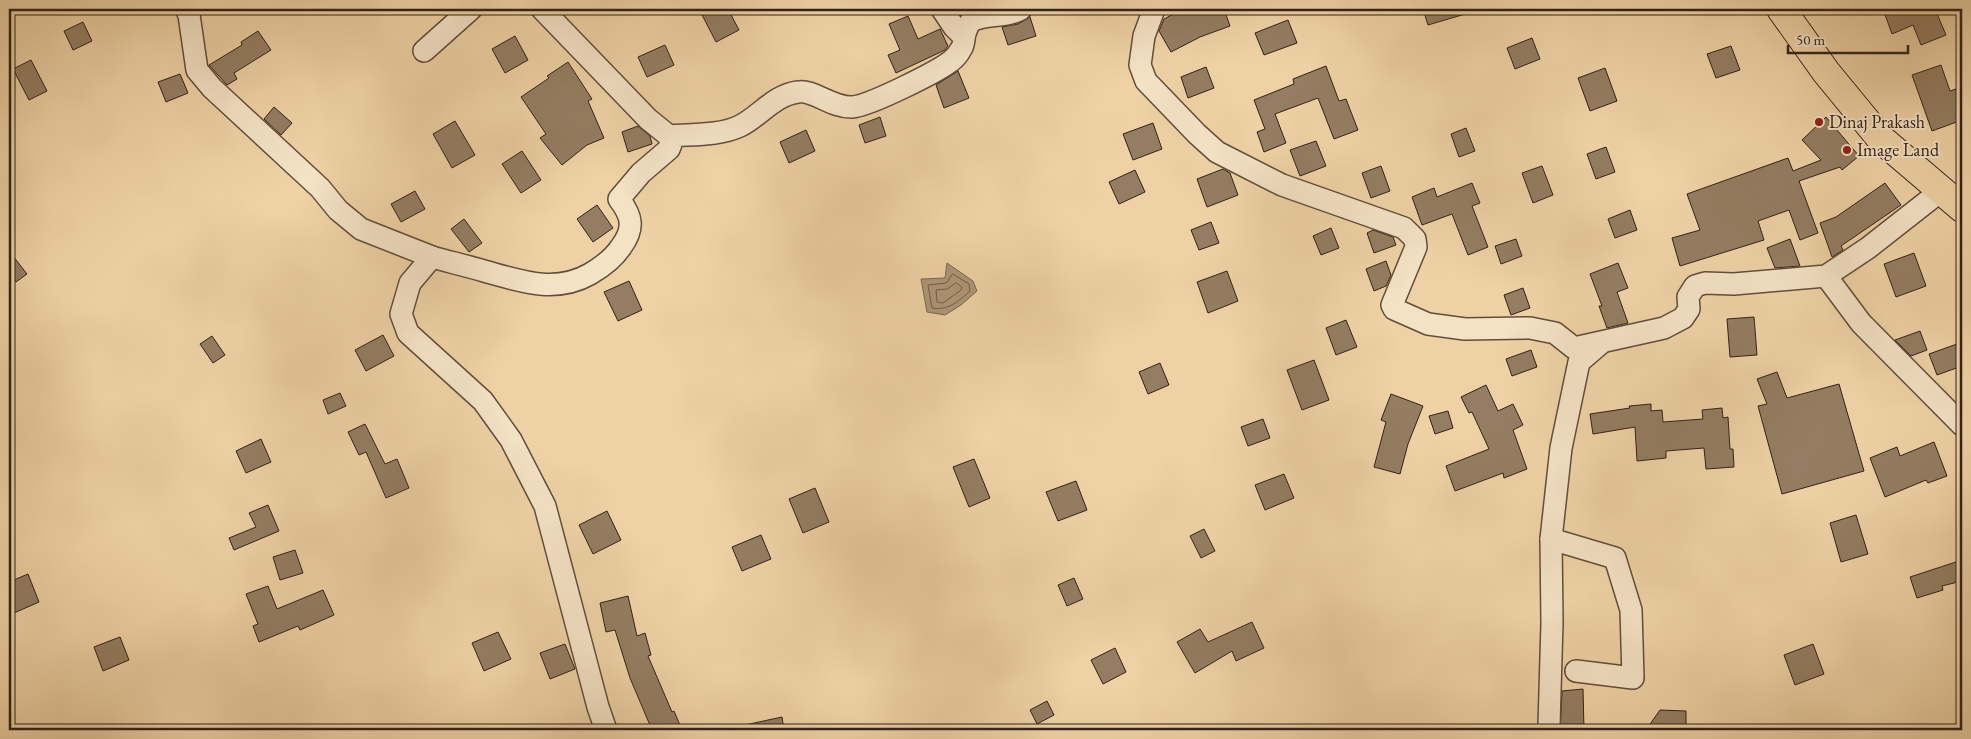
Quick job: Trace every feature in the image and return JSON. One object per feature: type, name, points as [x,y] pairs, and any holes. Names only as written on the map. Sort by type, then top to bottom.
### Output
[{"type":"main road","points":[[1781,9],[1826,72],[1881,139],[1962,208]]},
{"type":"street","points":[[186,9],[189,15],[197,70],[212,88],[320,188],[338,210],[360,229],[432,257],[526,284],[556,286],[578,281],[604,266],[622,246],[630,228],[629,213],[619,199],[641,173],[669,149],[671,144],[669,136],[648,119],[542,9]]},
{"type":"street","points":[[424,51],[470,9]]},
{"type":"street","points":[[942,9],[954,27],[964,37]]},
{"type":"street","points":[[669,136],[723,133],[741,126],[760,114],[770,102],[798,92],[808,92],[838,106],[852,107],[865,104],[906,86],[952,60],[963,47],[964,37],[971,21],[974,19],[996,17],[1021,9]]},
{"type":"street","points":[[1154,9],[1144,36],[1140,65],[1146,81],[1217,152],[1282,185],[1404,228],[1415,239],[1416,247],[1392,305],[1394,309],[1428,324],[1465,329],[1530,328],[1554,333],[1574,348],[1664,328],[1683,318],[1689,309],[1688,296],[1695,286],[1705,283],[1734,284],[1826,276],[1868,248],[1942,190]]},
{"type":"street","points":[[432,257],[410,283],[401,314],[408,333],[483,401],[511,440],[545,506],[598,707],[606,730]]},
{"type":"street","points":[[410,283],[464,266]]},
{"type":"street","points":[[1826,276],[1860,323],[1962,426]]},
{"type":"street","points":[[1549,725],[1552,623],[1551,539],[1561,448],[1579,362],[1602,342]]},
{"type":"street","points":[[1551,539],[1615,558],[1631,610],[1633,678],[1576,671]]},
{"type":"water","points":[[947,263],[973,281],[977,291],[961,305],[945,315],[927,312],[921,279],[945,278]]},
{"type":"building","points":[[699,9],[728,9],[739,30],[716,42]]},
{"type":"building","points":[[1183,9],[1224,9],[1230,26],[1200,37],[1171,52],[1159,31],[1164,19]]},
{"type":"building","points":[[1423,9],[1471,9],[1472,12],[1428,25]]},
{"type":"building","points":[[1883,9],[1935,9],[1946,35],[1921,45],[1913,25],[1892,34]]},
{"type":"building","points":[[908,16],[918,39],[940,29],[948,46],[945,50],[896,73],[888,55],[900,50],[889,24]]},
{"type":"building","points":[[1030,17],[1036,36],[1008,45],[1002,27],[1018,24]]},
{"type":"building","points":[[1288,20],[1297,43],[1264,55],[1255,33]]},
{"type":"building","points":[[83,22],[92,41],[73,50],[64,31]]},
{"type":"building","points":[[258,31],[271,50],[234,73],[237,79],[227,85],[209,65],[242,45],[241,42]]},
{"type":"building","points":[[515,36],[528,60],[505,73],[492,49]]},
{"type":"building","points":[[1532,38],[1540,59],[1515,69],[1507,48]]},
{"type":"building","points":[[665,45],[674,65],[647,77],[638,57]]},
{"type":"building","points":[[1731,46],[1740,70],[1716,78],[1707,54]]},
{"type":"building","points":[[31,60],[47,91],[29,100],[13,69]]},
{"type":"building","points":[[568,62],[592,99],[588,101],[604,138],[587,145],[562,165],[540,138],[546,134],[521,97]]},
{"type":"building","points":[[1941,65],[1950,91],[1962,87],[1962,120],[1932,131],[1912,75]]},
{"type":"building","points":[[1326,66],[1339,101],[1346,99],[1358,130],[1334,139],[1318,98],[1275,114],[1286,143],[1264,152],[1257,132],[1265,129],[1254,100],[1294,84],[1293,79]]},
{"type":"building","points":[[1206,67],[1214,88],[1188,98],[1181,77]]},
{"type":"building","points":[[1605,68],[1617,101],[1590,111],[1578,78]]},
{"type":"building","points":[[958,71],[969,98],[944,108],[936,85]]},
{"type":"building","points":[[180,74],[188,93],[166,102],[158,82]]},
{"type":"building","points":[[274,107],[292,123],[281,135],[264,119]]},
{"type":"building","points":[[880,117],[886,136],[865,143],[859,125]]},
{"type":"building","points":[[1826,117],[1859,156],[1842,170],[1840,167],[1799,181],[1818,233],[1800,240],[1789,210],[1758,221],[1764,240],[1680,266],[1672,238],[1700,230],[1687,194],[1788,158],[1793,171],[1821,160],[1802,140]]},
{"type":"building","points":[[455,121],[475,155],[452,168],[433,134]]},
{"type":"building","points":[[1153,123],[1162,149],[1133,160],[1123,134]]},
{"type":"building","points":[[638,126],[650,136],[652,144],[628,152],[622,132]]},
{"type":"building","points":[[1466,128],[1475,151],[1459,157],[1451,134]]},
{"type":"building","points":[[806,130],[815,151],[789,163],[780,142]]},
{"type":"building","points":[[1316,141],[1326,166],[1300,176],[1290,150]]},
{"type":"building","points":[[1606,147],[1615,172],[1596,179],[1587,154]]},
{"type":"building","points":[[522,151],[541,180],[521,193],[502,164]]},
{"type":"building","points":[[1381,166],[1390,191],[1371,198],[1362,173]]},
{"type":"building","points":[[1542,166],[1553,195],[1533,203],[1522,173]]},
{"type":"building","points":[[1223,169],[1230,173],[1238,195],[1207,207],[1197,179]]},
{"type":"building","points":[[1135,170],[1145,192],[1119,204],[1109,182]]},
{"type":"building","points":[[1472,183],[1480,203],[1472,206],[1488,247],[1468,255],[1452,214],[1422,225],[1412,197],[1434,188],[1437,197]]},
{"type":"building","points":[[1885,183],[1901,205],[1841,246],[1843,250],[1832,257],[1820,223],[1836,217]]},
{"type":"building","points":[[415,191],[425,209],[401,222],[391,204]]},
{"type":"building","points":[[597,205],[613,228],[593,242],[577,219]]},
{"type":"building","points":[[1630,210],[1637,230],[1615,238],[1608,219]]},
{"type":"building","points":[[464,219],[482,243],[469,252],[451,229]]},
{"type":"building","points":[[1211,222],[1219,243],[1199,250],[1191,230]]},
{"type":"building","points":[[1331,228],[1339,248],[1321,255],[1313,236]]},
{"type":"building","points":[[1373,230],[1393,237],[1396,245],[1374,253],[1367,233]]},
{"type":"building","points":[[1516,239],[1522,256],[1501,264],[1495,246]]},
{"type":"building","points":[[1790,239],[1800,266],[1775,268],[1767,248]]},
{"type":"building","points":[[9,251],[27,274],[16,282],[9,273]]},
{"type":"building","points":[[1914,253],[1926,286],[1896,297],[1884,264]]},
{"type":"building","points":[[1386,261],[1391,275],[1386,286],[1374,291],[1366,269]]},
{"type":"building","points":[[1618,263],[1628,288],[1617,292],[1628,323],[1607,328],[1599,306],[1602,306],[1590,274]]},
{"type":"building","points":[[1227,271],[1238,301],[1208,313],[1197,282]]},
{"type":"building","points":[[629,281],[642,310],[618,321],[604,292]]},
{"type":"building","points":[[1523,288],[1530,308],[1511,315],[1504,295]]},
{"type":"building","points":[[1754,317],[1757,355],[1730,357],[1727,319]]},
{"type":"building","points":[[1346,320],[1357,347],[1336,355],[1326,328]]},
{"type":"building","points":[[1920,331],[1927,350],[1911,356],[1895,340]]},
{"type":"building","points":[[383,335],[394,356],[366,371],[355,350]]},
{"type":"building","points":[[212,336],[225,355],[213,363],[200,344]]},
{"type":"building","points":[[1957,344],[1962,357],[1962,366],[1937,375],[1929,354]]},
{"type":"building","points":[[1531,350],[1537,367],[1512,376],[1506,359]]},
{"type":"building","points":[[1314,360],[1329,400],[1302,410],[1287,370]]},
{"type":"building","points":[[1160,363],[1169,385],[1148,394],[1139,372]]},
{"type":"building","points":[[1777,372],[1787,398],[1839,384],[1864,471],[1782,494],[1758,406],[1767,404],[1757,379]]},
{"type":"building","points":[[1486,385],[1498,411],[1513,404],[1523,425],[1513,430],[1527,469],[1504,478],[1503,473],[1455,491],[1446,466],[1489,449],[1472,412],[1469,413],[1461,397]]},
{"type":"building","points":[[340,393],[346,406],[328,414],[323,400]]},
{"type":"building","points":[[1391,394],[1423,406],[1408,444],[1400,474],[1374,467],[1386,422],[1381,420]]},
{"type":"building","points":[[1651,404],[1651,411],[1662,410],[1663,422],[1703,419],[1702,410],[1722,408],[1723,418],[1728,417],[1730,449],[1733,449],[1734,467],[1706,469],[1704,448],[1666,451],[1666,458],[1637,461],[1635,427],[1593,434],[1590,414],[1630,408],[1629,406]]},
{"type":"building","points":[[1448,411],[1453,428],[1435,434],[1429,416]]},
{"type":"building","points":[[1263,419],[1270,438],[1248,446],[1241,427]]},
{"type":"building","points":[[365,424],[385,464],[397,459],[409,488],[386,498],[366,452],[359,455],[348,432]]},
{"type":"building","points":[[261,439],[271,462],[246,473],[236,451]]},
{"type":"building","points":[[1934,442],[1947,476],[1928,483],[1926,480],[1885,497],[1870,458],[1897,447],[1900,456]]},
{"type":"building","points":[[974,459],[990,498],[969,507],[953,467]]},
{"type":"building","points":[[1284,474],[1294,498],[1265,510],[1255,485]]},
{"type":"building","points":[[1076,481],[1087,510],[1058,521],[1046,492]]},
{"type":"building","points":[[815,488],[829,522],[803,533],[789,499]]},
{"type":"building","points":[[268,505],[279,531],[234,550],[229,538],[256,527],[249,513]]},
{"type":"building","points":[[607,511],[621,540],[593,554],[579,525]]},
{"type":"building","points":[[1856,515],[1868,554],[1841,562],[1830,523]]},
{"type":"building","points":[[1204,529],[1215,551],[1201,558],[1190,536]]},
{"type":"building","points":[[761,535],[771,559],[742,571],[732,547]]},
{"type":"building","points":[[295,550],[303,573],[280,580],[273,557]]},
{"type":"building","points":[[1962,560],[1962,581],[1942,586],[1943,590],[1917,598],[1910,577]]},
{"type":"building","points":[[28,574],[39,602],[14,613],[9,601],[9,582]]},
{"type":"building","points":[[1074,578],[1083,599],[1067,606],[1058,585]]},
{"type":"building","points":[[268,586],[277,609],[323,590],[334,615],[300,630],[298,626],[259,642],[253,626],[258,624],[246,594]]},
{"type":"building","points":[[628,596],[637,636],[645,633],[651,655],[648,656],[672,712],[674,711],[682,730],[652,730],[630,678],[615,630],[606,632],[600,603]]},
{"type":"building","points":[[1252,622],[1264,648],[1236,661],[1232,651],[1195,673],[1177,642],[1200,629],[1208,642]]},
{"type":"building","points":[[498,632],[511,659],[484,671],[472,643]]},
{"type":"building","points":[[120,637],[129,660],[103,671],[94,647]]},
{"type":"building","points":[[565,644],[575,669],[550,679],[540,653]]},
{"type":"building","points":[[1813,644],[1824,674],[1795,685],[1784,655]]},
{"type":"building","points":[[1115,648],[1126,672],[1103,684],[1091,660]]},
{"type":"building","points":[[1583,689],[1584,730],[1560,730],[1562,691]]},
{"type":"building","points":[[1047,701],[1054,715],[1037,724],[1030,710]]},
{"type":"building","points":[[1660,710],[1686,711],[1686,730],[1646,730]]},
{"type":"building","points":[[782,717],[784,730],[746,730],[745,725]]},
{"type":"place","name":"Dinaj Prakash","points":[[1819,122]]},
{"type":"place","name":"Image Land","points":[[1847,150]]}]
